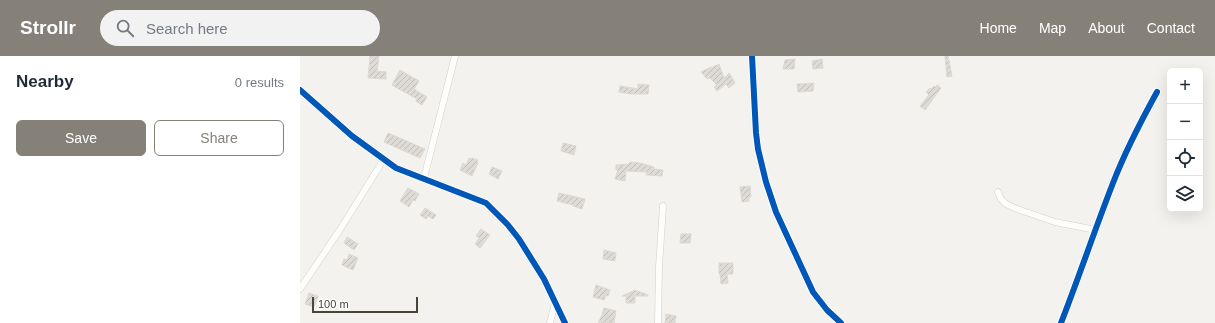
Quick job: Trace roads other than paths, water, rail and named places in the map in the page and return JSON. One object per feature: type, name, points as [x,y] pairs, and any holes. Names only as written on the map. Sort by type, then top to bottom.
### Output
[{"type":"street","points":[[424,178],[455,56]]},
{"type":"street","points":[[752,56],[758,149],[766,182],[776,212],[813,292],[827,310],[841,323]]},
{"type":"street","points":[[300,90],[352,136],[396,168],[486,203],[519,238],[544,279],[565,323]]},
{"type":"street","points":[[1061,323],[1114,182],[1157,92]]},
{"type":"street","points":[[300,289],[341,228],[384,159]]},
{"type":"street","points":[[998,192],[1001,199],[1006,204],[1016,209],[1056,222],[1096,230]]},
{"type":"street","points":[[658,323],[662,206]]},
{"type":"street","points":[[550,323],[555,303]]}]
